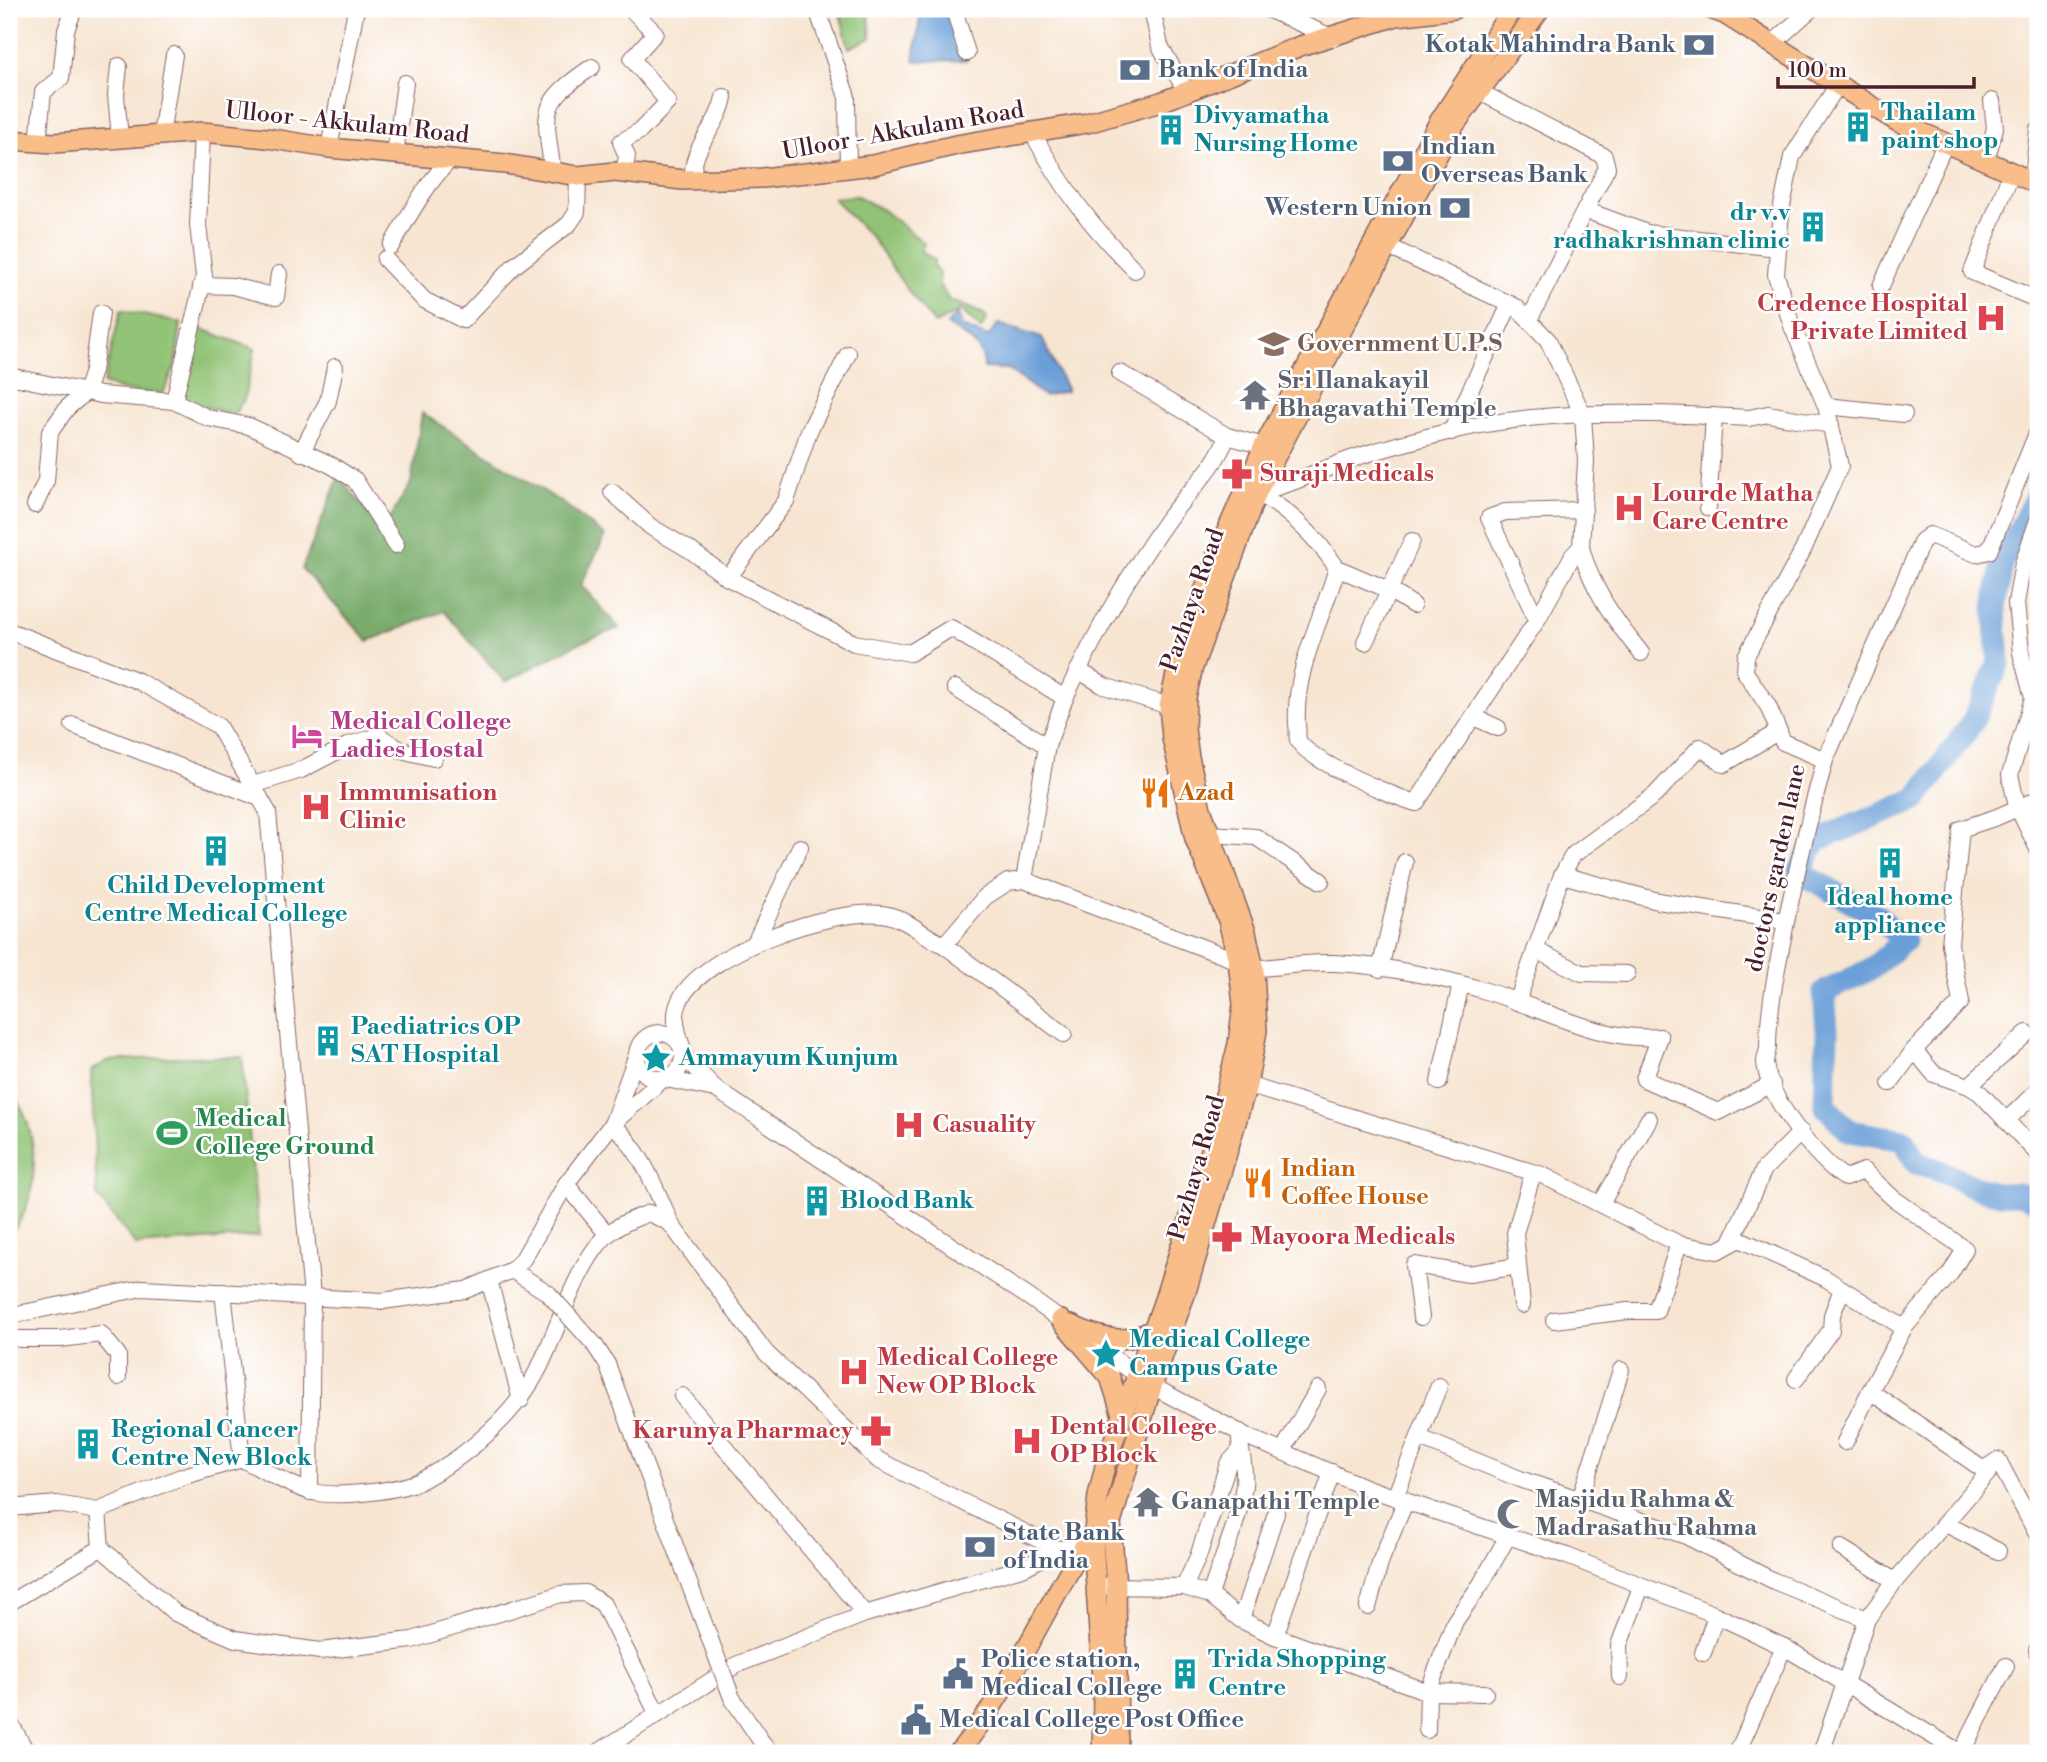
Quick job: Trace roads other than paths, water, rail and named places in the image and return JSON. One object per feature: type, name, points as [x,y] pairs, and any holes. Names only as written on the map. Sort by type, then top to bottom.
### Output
[{"type":"main road","name":"Ulloor - Akkulam Road","points":[[9,140],[38,143],[202,132],[267,138],[330,148],[451,159],[578,176],[624,173],[693,180],[763,178],[848,169],[979,141],[1033,134],[1128,112],[1300,46],[1334,38],[1397,16],[1454,9]]},
{"type":"main road","points":[[1718,10],[1896,121],[2036,182]]},
{"type":"main road","points":[[1118,1753],[1106,1586],[1088,1544],[1098,1496],[1122,1415],[1188,1227],[1229,1086],[1238,1044],[1248,963],[1195,839],[1172,738],[1169,706],[1178,666],[1200,598],[1251,490],[1265,446],[1439,122],[1524,12]]},
{"type":"main road","name":"Pazhaya Road","points":[[1111,1523],[1152,1386],[1186,1292],[1247,1085],[1257,1031],[1248,963],[1189,757],[1185,729],[1186,698],[1251,490],[1453,127],[1478,91],[1524,12]]},
{"type":"main road","points":[[1061,1321],[1092,1335],[1110,1338],[1137,1339],[1152,1330]]},
{"type":"main road","points":[[1061,1321],[1110,1377],[1122,1415]]},
{"type":"main road","points":[[958,1753],[1013,1676],[1061,1584],[1088,1544],[1111,1523]]},
{"type":"main road","points":[[1102,1753],[1106,1586],[1111,1523]]},
{"type":"street","points":[[38,143],[43,92],[61,78],[66,30],[74,9]]},
{"type":"street","points":[[330,148],[356,9]]},
{"type":"street","points":[[624,173],[627,156],[621,142],[640,131],[668,102],[632,59],[656,33],[631,9]]},
{"type":"street","points":[[817,9],[847,97],[848,169]]},
{"type":"street","points":[[954,9],[967,53]]},
{"type":"street","points":[[1152,9],[1160,46],[1186,91]]},
{"type":"street","points":[[1267,9],[1334,38]]},
{"type":"street","points":[[1772,44],[1811,9]]},
{"type":"street","points":[[161,135],[174,55]]},
{"type":"street","points":[[119,66],[116,95],[120,138]]},
{"type":"street","points":[[553,172],[548,136],[549,104],[560,89],[592,67]]},
{"type":"street","points":[[395,154],[405,83]]},
{"type":"street","name":"doctors garden lane","points":[[1837,86],[1792,158],[1777,248],[1776,275],[1792,326],[1826,406],[1840,466],[1803,550],[1746,656],[1745,672],[1759,690],[1783,742],[1791,748],[1805,750],[1825,760],[1786,921],[1767,1019],[1769,1049],[1765,1060],[1772,1084],[1801,1132],[1834,1170],[1845,1178],[1864,1171],[1893,1198],[1965,1249],[1950,1274],[1904,1328]]},
{"type":"street","points":[[1478,91],[1604,156],[1607,168],[1529,320]]},
{"type":"street","points":[[693,180],[692,161],[722,108],[724,97]]},
{"type":"street","points":[[1986,161],[1995,128],[1992,101]]},
{"type":"street","points":[[2036,182],[2038,128]]},
{"type":"street","points":[[174,401],[204,276],[198,225],[202,132]]},
{"type":"street","points":[[1033,134],[1061,186],[1094,230],[1135,270]]},
{"type":"street","points":[[1881,286],[1945,144]]},
{"type":"street","points":[[451,159],[435,174],[430,187],[388,252],[424,300],[463,320],[514,267],[569,224],[577,212],[578,176]]},
{"type":"street","points":[[2012,171],[1972,272],[2038,300]]},
{"type":"street","points":[[1586,210],[1647,233],[1777,248]]},
{"type":"street","points":[[1387,246],[1510,304],[1548,340],[1584,415],[1584,510],[1581,547],[1586,568],[1602,597],[1641,653]]},
{"type":"street","points":[[201,285],[233,285],[276,297],[279,274]]},
{"type":"street","points":[[1451,432],[1510,304]]},
{"type":"street","points":[[35,505],[46,481],[50,432],[67,408],[86,392],[93,371],[101,313]]},
{"type":"street","points":[[728,578],[786,501],[809,430],[848,354]]},
{"type":"street","points":[[301,453],[328,401],[335,367]]},
{"type":"street","points":[[1120,373],[1227,436],[1265,446]]},
{"type":"street","points":[[9,376],[86,392],[174,401],[208,418],[249,426],[331,465],[355,480],[396,545]]},
{"type":"street","points":[[1826,406],[1904,414]]},
{"type":"street","points":[[1251,490],[1286,486],[1344,462],[1451,432],[1540,417],[1584,415],[1749,418],[1768,414],[1831,425]]},
{"type":"street","points":[[1708,508],[1714,416]]},
{"type":"street","points":[[1825,760],[1922,541],[1930,535],[1976,554],[1989,551],[2038,431]]},
{"type":"street","points":[[1024,880],[1047,746],[1065,698],[1097,632],[1169,519],[1219,459],[1227,436]]},
{"type":"street","points":[[1251,490],[1320,543],[1337,568],[1389,590],[1413,605]]},
{"type":"street","points":[[612,492],[651,527],[690,550],[728,578],[854,643],[910,653],[951,628],[1065,698]]},
{"type":"street","points":[[1537,620],[1489,518],[1505,512],[1584,510]]},
{"type":"street","points":[[2038,520],[2023,563],[2016,603],[2021,653],[2033,698],[2010,775],[2017,806],[2038,849]]},
{"type":"street","points":[[1365,642],[1412,541]]},
{"type":"street","points":[[1337,568],[1305,657],[1296,702],[1298,740],[1306,750],[1353,777],[1390,795],[1416,803],[1537,620],[1573,555],[1581,547]]},
{"type":"street","points":[[9,631],[138,681],[219,726],[268,812],[312,1297],[310,1492]]},
{"type":"street","points":[[1078,670],[1104,686],[1169,706]]},
{"type":"street","points":[[955,688],[1047,746]]},
{"type":"street","points":[[1474,717],[1498,728]]},
{"type":"street","points":[[74,725],[256,792],[349,745],[379,736],[401,750],[434,758]]},
{"type":"street","points":[[1517,1002],[1562,875],[1577,850],[1655,795],[1700,747],[1724,764],[1779,731]]},
{"type":"street","points":[[1890,1083],[1914,1051],[1961,1002],[1950,944],[1961,829],[2038,799]]},
{"type":"street","points":[[1210,834],[1256,837],[1321,881]]},
{"type":"street","points":[[755,943],[800,847]]},
{"type":"street","points":[[1380,969],[1405,862]]},
{"type":"street","points":[[1562,875],[1658,901],[1786,921]]},
{"type":"street","points":[[944,945],[985,897],[1008,882],[1024,880],[1248,963],[1335,963],[1380,969],[1461,984],[1576,1024],[1641,1038],[1660,1037],[1644,1079],[1718,1112],[1772,1084]]},
{"type":"street","points":[[9,1316],[142,1288],[382,1301],[466,1290],[512,1270],[529,1250],[566,1184],[612,1124],[665,1079],[675,1075],[683,1052],[674,1019],[681,998],[704,973],[755,943],[820,920],[852,913],[884,914],[896,918],[944,945],[1064,1034]]},
{"type":"street","points":[[1535,950],[1583,973],[1627,974]]},
{"type":"street","points":[[1439,1082],[1461,984]]},
{"type":"street","points":[[612,1124],[638,1047],[646,1036],[660,1032],[673,1036],[683,1052],[717,1090],[1061,1321],[1152,1386],[1240,1432],[1401,1499],[1508,1536],[1716,1615],[1784,1647],[1843,1681],[1944,1749],[1961,1753],[2006,1666]]},
{"type":"street","points":[[1969,1086],[2027,1033]]},
{"type":"street","points":[[1914,1051],[1934,1074],[1969,1086],[2038,1154]]},
{"type":"street","points":[[636,1057],[646,1075],[717,1090]]},
{"type":"street","points":[[1247,1085],[1533,1173],[1679,1244],[1717,1251],[1732,1240],[1739,1239],[1842,1289],[1904,1328],[1845,1442]]},
{"type":"street","points":[[2006,1121],[2034,1094]]},
{"type":"street","points":[[1601,1204],[1649,1119]]},
{"type":"street","points":[[612,1124],[627,1137],[672,1226],[766,1353],[878,1460],[1058,1549]]},
{"type":"street","points":[[1732,1240],[1765,1169],[1801,1132]]},
{"type":"street","points":[[1522,1305],[1515,1233],[1533,1173]]},
{"type":"street","points":[[566,1184],[607,1234]]},
{"type":"street","points":[[9,1508],[57,1504],[98,1511],[181,1477],[242,1460],[310,1492],[357,1495],[421,1481],[464,1453],[520,1400],[539,1369],[592,1251],[607,1234],[625,1222],[649,1213],[672,1226]]},
{"type":"street","points":[[1554,1320],[1628,1311],[1656,1311],[1679,1244]]},
{"type":"street","points":[[1421,1317],[1413,1265],[1469,1274],[1518,1266]]},
{"type":"street","points":[[512,1270],[548,1293],[594,1344],[607,1364],[732,1698],[766,1747]]},
{"type":"street","points":[[489,1280],[520,1400]]},
{"type":"street","points":[[1796,1378],[1831,1330],[1832,1315],[1842,1289]]},
{"type":"street","points":[[222,1292],[242,1460]]},
{"type":"street","points":[[14,1343],[29,1312]]},
{"type":"street","points":[[14,1343],[101,1334],[118,1355],[118,1377]]},
{"type":"street","points":[[1580,1499],[1621,1370]]},
{"type":"street","points":[[1368,1607],[1420,1438],[1439,1386]]},
{"type":"street","points":[[1283,1450],[1318,1389]]},
{"type":"street","points":[[1821,1753],[1843,1681],[1867,1619],[1895,1581],[1988,1473],[1870,1391]]},
{"type":"street","points":[[682,1396],[866,1614]]},
{"type":"street","points":[[1209,1595],[1244,1487],[1245,1465],[1238,1452],[1240,1432]]},
{"type":"street","points":[[1420,1438],[1520,1479],[1686,1536],[1774,1581],[1867,1619]]},
{"type":"street","points":[[1184,1587],[1198,1557],[1228,1464],[1238,1452]]},
{"type":"street","points":[[1983,1470],[1998,1460],[2036,1532]]},
{"type":"street","points":[[1275,1636],[1332,1472]]},
{"type":"street","points":[[98,1511],[101,1548],[175,1613],[235,1639],[320,1651],[412,1640],[561,1594],[585,1593],[603,1604],[657,1713]]},
{"type":"street","points":[[1241,1620],[1276,1513]]},
{"type":"street","points":[[1945,1524],[1998,1551]]},
{"type":"street","points":[[1427,1730],[1428,1692],[1455,1621],[1481,1584],[1508,1536]]},
{"type":"street","points":[[597,1753],[736,1665],[866,1614],[1025,1567],[1058,1549],[1088,1544]]},
{"type":"street","points":[[9,1603],[101,1548]]},
{"type":"street","points":[[1841,1548],[1895,1581]]},
{"type":"street","points":[[1106,1586],[1184,1587],[1209,1595],[1241,1620],[1275,1636],[1428,1692],[1485,1693]]},
{"type":"street","points":[[1620,1677],[1619,1645],[1641,1587]]},
{"type":"street","points":[[1703,1653],[1716,1615]]},
{"type":"street","points":[[1737,1753],[1784,1647]]},
{"type":"street","points":[[9,1721],[27,1753]]},
{"type":"water","points":[[921,9],[951,9],[966,60],[914,61]]},
{"type":"water","points":[[958,313],[962,327],[988,337],[998,324],[1042,338],[1067,391],[1044,396],[1008,369],[984,368],[977,347],[947,325]]},
{"type":"waterway","points":[[2038,493],[2002,563],[1995,608],[1999,663],[1972,723],[1916,800],[1817,840],[1799,872],[1879,917],[1904,941],[1871,969],[1824,992],[1827,1031],[1825,1106],[1849,1131],[1904,1140],[1916,1163],[1978,1188],[2027,1196],[2038,1203]]},
{"type":"place","name":"Kotak Mahindra Bank","points":[[1699,45]]},
{"type":"place","name":"Bank of India","points":[[1135,70]]},
{"type":"place","name":"Thailam paint shop","points":[[1858,127]]},
{"type":"place","name":"Divyamatha Nursing Home","points":[[1171,130]]},
{"type":"place","name":"Indian Overseas Bank","points":[[1398,161]]},
{"type":"place","name":"Western Union","points":[[1455,208]]},
{"type":"place","name":"dr v.v radhakrishnan clinic","points":[[1813,227]]},
{"type":"place","name":"Credence Hospital Private Limited","points":[[1991,318]]},
{"type":"place","name":"Government U.P.S","points":[[1274,344]]},
{"type":"place","name":"Sri Ilanakayil Bhagavathi Temple","points":[[1255,395]]},
{"type":"place","name":"Suraji Medicals","points":[[1237,474]]},
{"type":"place","name":"Lourde Matha Care Centre","points":[[1629,508]]},
{"type":"place","name":"Medical College Ladies Hostal","points":[[307,736]]},
{"type":"place","name":"Azad","points":[[1155,793]]},
{"type":"place","name":"Immunisation Clinic","points":[[316,807]]},
{"type":"place","name":"Child Development Centre Medical College","points":[[216,851]]},
{"type":"place","name":"Ideal home appliance","points":[[1890,863]]},
{"type":"place","name":"Paediatrics OP SAT Hospital","points":[[328,1041]]},
{"type":"place","name":"Ammayum Kunjum","points":[[656,1058]]},
{"type":"place","name":"Casuality","points":[[909,1125]]},
{"type":"place","name":"Medical College Ground","points":[[172,1133]]},
{"type":"place","name":"Indian Coffee House","points":[[1258,1183]]},
{"type":"place","name":"Blood Bank","points":[[817,1201]]},
{"type":"place","name":"Mayoora Medicals","points":[[1227,1237]]},
{"type":"place","name":"Medical College Campus Gate","points":[[1106,1354]]},
{"type":"place","name":"Medical College New OP Block","points":[[854,1372]]},
{"type":"place","name":"Karunya Pharmacy","points":[[876,1431]]},
{"type":"place","name":"Dental College OP Block","points":[[1027,1441]]},
{"type":"place","name":"Regional Cancer Centre New Block","points":[[88,1444]]},
{"type":"place","name":"Ganapathi Temple","points":[[1148,1502]]},
{"type":"place","name":"Masjidu Rahma & Madrasathu Rahma","points":[[1512,1514]]},
{"type":"place","name":"State Bank of India","points":[[980,1547]]},
{"type":"place","name":"Police station, Medical College","points":[[958,1674]]},
{"type":"place","name":"Trida Shopping Centre","points":[[1185,1674]]},
{"type":"place","name":"Medical College Post Office","points":[[916,1720]]}]
